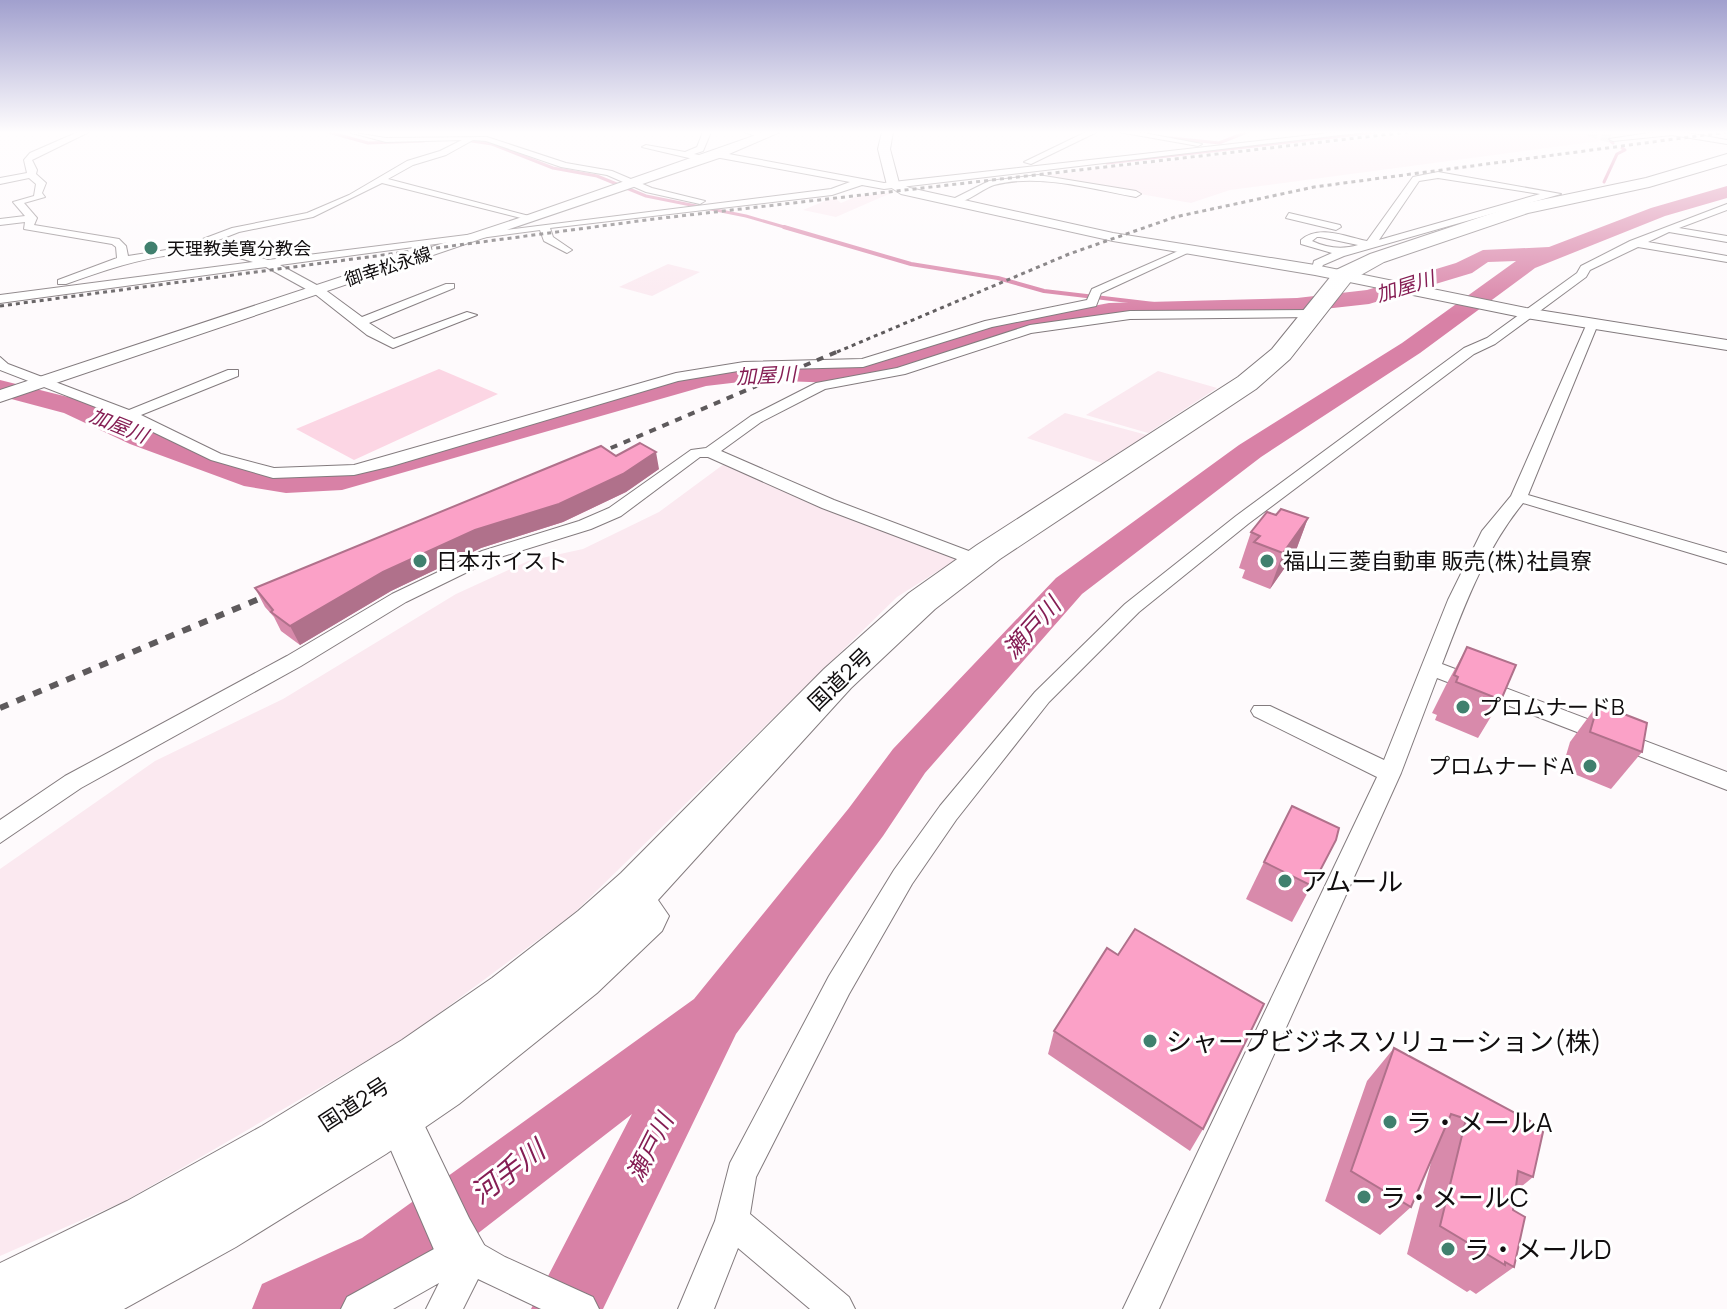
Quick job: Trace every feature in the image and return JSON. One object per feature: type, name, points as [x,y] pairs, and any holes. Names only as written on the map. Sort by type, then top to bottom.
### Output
[{"type":"highway","name":"国道2号","points":[[57,1309],[197,1236],[332,1156],[390,1099],[596,926],[692,837],[852,666],[922,601],[976,560],[1247,383],[1281,354],[1334,293],[1377,258],[1405,241],[1582,193]]},
{"type":"highway","name":"国道2号","points":[[0,1297],[44,1278],[195,1199],[322,1126],[390,1099],[510,1035],[609,951],[711,851],[831,716],[941,609],[1002,560],[1264,387],[1293,360],[1334,293],[1399,259],[1506,221],[1624,193]]},
{"type":"main road","name":"御幸松永線","points":[[0,396],[486,234],[537,223],[605,193]]},
{"type":"main road","points":[[916,193],[1113,237],[1189,250],[1334,293],[1390,284],[1521,312],[1727,345]]},
{"type":"main road","points":[[390,1099],[417,1161],[470,1252]]},
{"type":"street","points":[[32,218],[18,202],[40,197],[37,193]]},
{"type":"street","points":[[22,296],[123,260],[181,251],[252,226],[310,215],[354,193]]},
{"type":"street","points":[[428,193],[537,223],[823,193]]},
{"type":"street","points":[[657,193],[728,204]]},
{"type":"street","points":[[954,201],[971,193]]},
{"type":"street","points":[[1130,193],[1136,194]]},
{"type":"street","points":[[710,452],[756,419],[821,386],[900,371],[992,339],[1078,320],[1172,313],[1334,293],[1318,263],[1351,253],[1372,240],[1406,193]]},
{"type":"street","points":[[1547,193],[1564,196]]},
{"type":"street","points":[[696,1309],[732,1221],[741,1174],[839,985],[903,877],[948,813],[1042,697],[1132,608],[1174,574],[1469,351],[1514,325],[1521,312],[1582,275],[1585,268],[1634,243],[1727,207]]},
{"type":"street","points":[[1289,216],[1372,240]]},
{"type":"street","points":[[0,222],[32,218]]},
{"type":"street","points":[[32,218],[28,227],[115,241],[121,246],[123,260]]},
{"type":"street","points":[[537,223],[548,239],[567,250]]},
{"type":"street","points":[[1669,229],[1727,239]]},
{"type":"street","points":[[0,299],[486,234]]},
{"type":"street","points":[[1351,253],[1319,248],[1305,242],[1314,234],[1405,241]]},
{"type":"street","points":[[1634,243],[1727,259]]},
{"type":"street","points":[[1,365],[34,384],[129,415],[216,457],[273,473],[354,470],[387,463],[676,377],[744,366],[863,363],[989,324],[1094,297],[1189,250]]},
{"type":"street","points":[[181,251],[237,254],[265,263],[315,290],[347,311],[366,331],[393,344],[471,315]]},
{"type":"street","points":[[359,323],[450,286]]},
{"type":"street","points":[[1141,1309],[1390,773],[1457,600],[1491,531],[1519,497],[1592,324]]},
{"type":"street","points":[[929,342],[949,354]]},
{"type":"street","points":[[129,415],[233,373]]},
{"type":"street","points":[[0,833],[73,782],[294,661],[399,598],[488,555],[585,525],[615,512],[696,453],[710,452],[828,504],[976,560]]},
{"type":"street","points":[[1519,497],[1727,559]]},
{"type":"street","points":[[1429,667],[1727,781]]},
{"type":"street","points":[[1262,711],[1390,773]]},
{"type":"street","points":[[732,1221],[837,1309]]},
{"type":"street","points":[[359,1309],[470,1252]]},
{"type":"street","points":[[444,1309],[470,1252]]},
{"type":"street","points":[[470,1252],[581,1309]]},
{"type":"shaded area","points":[[891,193],[836,217],[803,210],[827,200],[836,199],[841,203],[857,196]]},
{"type":"shaded area","points":[[1135,193],[1221,193],[1191,203]]},
{"type":"shaded area","points":[[668,264],[700,272],[652,296],[619,287]]},
{"type":"shaded area","points":[[439,369],[498,394],[354,460],[296,429]]},
{"type":"shaded area","points":[[1158,371],[1217,388],[1148,433],[1086,415]]},
{"type":"shaded area","points":[[1065,413],[1147,435],[1102,463],[1027,438]]},
{"type":"shaded area","name":"日本ホイスト","points":[[724,464],[968,552],[897,597],[573,914],[404,1039],[125,1201],[0,1256],[0,869],[155,761],[283,699],[456,594],[528,561],[583,549],[659,512]]},
{"type":"building","points":[[640,443],[656,452],[623,474],[559,504],[475,530],[383,572],[290,626],[271,612],[273,610],[255,588],[601,446],[616,456]]},
{"type":"building","points":[[1281,509],[1308,518],[1283,553],[1254,542],[1260,536],[1251,532],[1267,512],[1276,515]]},
{"type":"building","points":[[1467,647],[1516,665],[1501,700],[1456,682],[1458,677],[1454,675]]},
{"type":"building","points":[[1598,704],[1647,723],[1642,752],[1590,732]]},
{"type":"building","points":[[1292,806],[1339,828],[1312,886],[1264,862]]},
{"type":"building","name":"シャープビジネスソリューション(株)","points":[[1135,929],[1264,1004],[1203,1129],[1054,1031],[1107,948],[1118,955]]},
{"type":"building","points":[[1394,1048],[1532,1122],[1531,1126],[1543,1132],[1533,1177],[1518,1171],[1513,1210],[1525,1217],[1514,1267],[1505,1262],[1505,1265],[1440,1226],[1466,1119],[1451,1114],[1411,1207],[1351,1171]]},
{"type":"waterway","points":[[639,193],[791,229]]},
{"type":"waterway","name":"瀬戸川","points":[[566,1309],[716,1015],[866,822],[909,761],[1069,586],[1250,451],[1411,348],[1527,263],[1658,212],[1723,193]]},
{"type":"waterway","points":[[784,227],[911,264],[998,278],[1044,291],[1171,306]]},
{"type":"waterway","name":"加屋川","points":[[0,388],[74,407],[141,438],[255,479],[286,483],[342,480],[704,378],[757,372],[837,375],[868,370],[997,331],[1109,310],[1297,305],[1369,297],[1464,268],[1483,256],[1547,253]]},
{"type":"waterway","name":"河手川","points":[[287,1309],[386,1262],[708,1021]]},
{"type":"railway","points":[[0,306],[654,219],[879,193]]},
{"type":"railway","points":[[837,352],[1069,254],[1175,217],[1286,193]]},
{"type":"railway","points":[[585,459],[841,350]]},
{"type":"railway","points":[[0,708],[280,590]]},
{"type":"place","name":"天理教美寛分教会","points":[[151,248]]},
{"type":"place","name":"日本ホイスト","points":[[420,561]]},
{"type":"place","name":"福山三菱自動車 販売(株)社員寮","points":[[1267,561]]},
{"type":"place","name":"プロムナードB","points":[[1463,707]]},
{"type":"place","name":"プロムナードA","points":[[1590,766]]},
{"type":"place","name":"アムール","points":[[1285,881]]},
{"type":"place","name":"シャープビジネスソリューション(株)","points":[[1150,1041]]},
{"type":"place","name":"ラ・メールA","points":[[1390,1122]]},
{"type":"place","name":"ラ・メールC","points":[[1364,1197]]},
{"type":"place","name":"ラ・メールD","points":[[1448,1249]]}]
